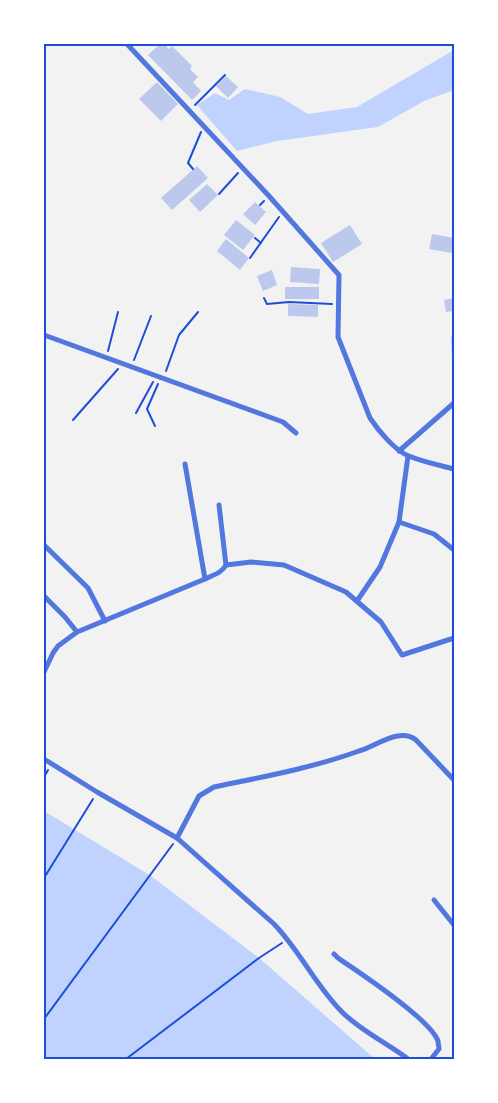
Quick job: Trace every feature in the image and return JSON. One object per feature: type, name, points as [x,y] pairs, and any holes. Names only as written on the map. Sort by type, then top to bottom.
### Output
[{"type":"street","points":[[127,44],[283,211],[339,275],[338,337],[370,418],[399,451],[408,456],[454,469]]},
{"type":"street","points":[[44,335],[283,422],[296,433]]},
{"type":"street","points":[[399,451],[454,403]]},
{"type":"street","points":[[357,601],[380,567],[399,522],[408,456]]},
{"type":"street","points":[[185,464],[204,579]]},
{"type":"street","points":[[44,672],[53,653],[76,632],[221,572],[226,564],[219,505]]},
{"type":"street","points":[[399,522],[434,534],[454,550]]},
{"type":"street","points":[[44,545],[88,588],[105,621]]},
{"type":"street","points":[[226,564],[251,562],[284,565],[346,592],[380,622],[402,655],[454,638]]},
{"type":"street","points":[[44,596],[65,617],[76,632]]},
{"type":"street","points":[[177,838],[199,796],[214,787],[326,763],[370,748],[400,734],[411,736],[416,740],[454,780]]},
{"type":"street","points":[[44,759],[177,838],[274,924],[288,939],[331,999],[343,1012],[408,1059]]},
{"type":"street","points":[[434,900],[454,925]]},
{"type":"street","points":[[334,954],[371,979],[424,1023],[438,1041],[439,1049],[431,1059]]},
{"type":"path","points":[[190,110],[225,75]]},
{"type":"path","points":[[193,169],[188,163],[204,125]]},
{"type":"path","points":[[219,194],[243,168]]},
{"type":"path","points":[[250,258],[283,211]]},
{"type":"path","points":[[255,238],[262,243]]},
{"type":"path","points":[[264,298],[267,304],[288,302],[339,304]]},
{"type":"path","points":[[106,358],[118,312]]},
{"type":"path","points":[[155,426],[147,409],[179,335],[198,312]]},
{"type":"path","points":[[132,367],[151,316]]},
{"type":"path","points":[[74,420],[123,364]]},
{"type":"path","points":[[136,413],[160,377]]},
{"type":"path","points":[[44,878],[97,792]]},
{"type":"path","points":[[44,1019],[177,838]]},
{"type":"path","points":[[126,1059],[288,939]]},
{"type":"water","points":[[454,50],[454,90],[424,101],[378,127],[277,141],[237,151],[197,105],[215,93],[229,100],[245,89],[280,97],[308,114],[357,107]]},
{"type":"water","points":[[44,811],[151,876],[259,958],[375,1059],[44,1059]]},
{"type":"building","points":[[160,44],[164,44],[169,49],[172,46],[192,66],[190,69],[198,77],[193,82],[201,91],[192,100],[148,55]]},
{"type":"building","points":[[226,76],[238,87],[228,98],[216,86]]},
{"type":"building","points":[[157,82],[178,104],[161,121],[139,99]]},
{"type":"building","points":[[197,166],[208,178],[172,210],[161,198]]},
{"type":"building","points":[[207,184],[218,195],[200,212],[189,200]]},
{"type":"building","points":[[255,202],[266,212],[255,225],[243,214]]},
{"type":"building","points":[[236,220],[255,235],[243,250],[224,235]]},
{"type":"building","points":[[350,225],[362,244],[333,262],[321,243]]},
{"type":"building","points":[[432,234],[454,238],[452,253],[429,249]]},
{"type":"building","points":[[226,239],[249,258],[240,270],[217,251]]},
{"type":"building","points":[[291,267],[320,269],[319,284],[290,282]]},
{"type":"building","points":[[272,270],[277,285],[263,291],[257,276]]},
{"type":"building","points":[[285,287],[319,287],[319,299],[285,299]]},
{"type":"building","points":[[454,298],[454,311],[446,312],[444,300]]},
{"type":"building","points":[[288,304],[318,305],[318,317],[288,316]]},
{"type":"building","points":[[451,336],[454,336],[454,360],[452,360]]}]
